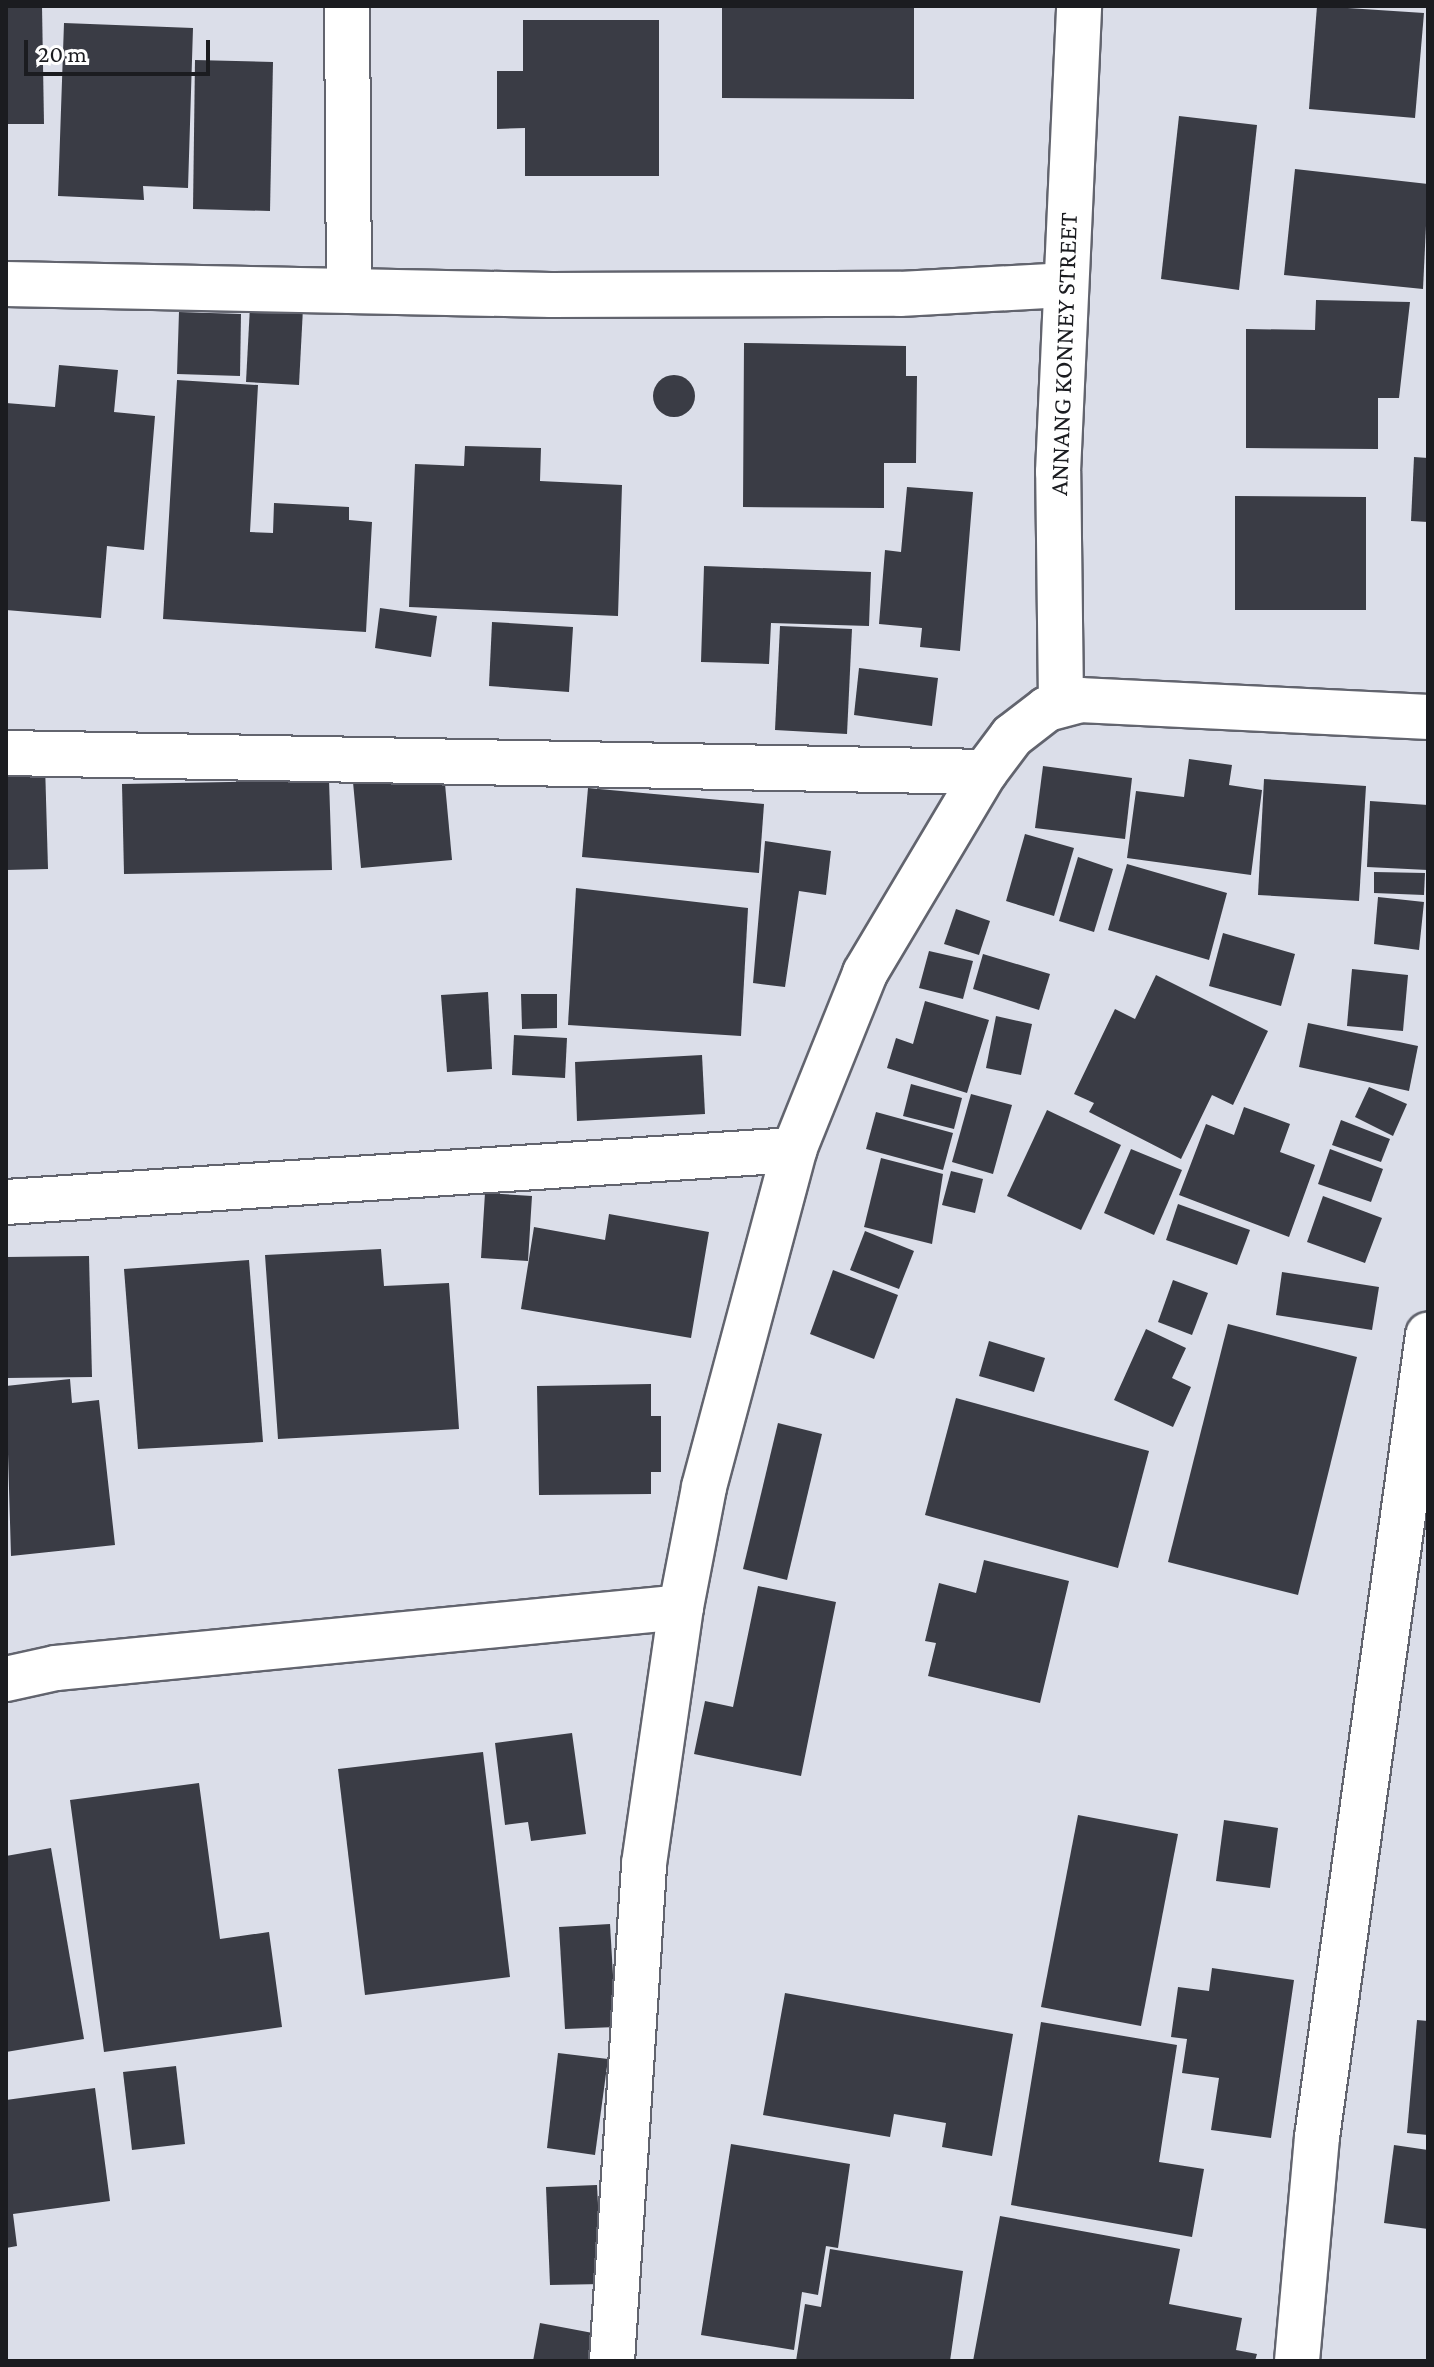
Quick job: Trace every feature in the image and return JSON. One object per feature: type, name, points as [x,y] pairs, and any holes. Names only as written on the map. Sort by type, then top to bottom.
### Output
[{"type":"street","points":[[347,6],[349,291]]},
{"type":"street","name":"ANNANG KONNEY STREET","points":[[1061,702],[1064,285],[1079,6]]},
{"type":"street","points":[[6,284],[349,291],[900,294],[1064,285]]},
{"type":"street","points":[[612,2361],[644,1864],[681,1607],[704,1487],[794,1150],[865,973],[985,772],[1012,736],[1061,702],[1428,717]]},
{"type":"street","points":[[6,753],[985,772]]},
{"type":"street","points":[[6,1202],[794,1150]]},
{"type":"street","points":[[1297,2361],[1317,2137],[1428,1335]]},
{"type":"street","points":[[6,1679],[56,1668],[681,1607]]},
{"type":"building","points":[[6,6],[42,6],[44,124],[6,124]]},
{"type":"building","points":[[722,6],[914,6],[914,99],[722,98]]},
{"type":"building","points":[[1317,6],[1424,13],[1415,118],[1309,109]]},
{"type":"building","points":[[523,20],[659,20],[659,176],[525,176],[525,128],[497,129],[497,71],[523,71]]},
{"type":"building","points":[[64,23],[193,28],[188,188],[143,186],[144,200],[58,196]]},
{"type":"building","points":[[195,60],[273,62],[270,211],[193,209]]},
{"type":"building","points":[[1179,116],[1257,125],[1239,290],[1161,279]]},
{"type":"building","points":[[1295,169],[1428,184],[1423,289],[1284,275]]},
{"type":"building","points":[[1316,300],[1410,302],[1399,398],[1378,398],[1378,449],[1246,448],[1246,329],[1315,330]]},
{"type":"building","points":[[250,306],[303,308],[299,385],[246,382]]},
{"type":"building","points":[[179,312],[241,314],[240,376],[177,374]]},
{"type":"building","points":[[744,343],[906,346],[906,376],[917,376],[916,463],[884,463],[884,508],[743,507]]},
{"type":"building","points":[[59,365],[118,370],[114,412],[155,416],[144,550],[107,546],[101,618],[6,610],[6,403],[55,407]]},
{"type":"building","points":[[674,375],[689,381],[695,396],[689,411],[674,417],[659,411],[653,396],[659,381]]},
{"type":"building","points":[[177,380],[258,385],[250,532],[273,533],[274,503],[349,507],[349,520],[372,522],[366,632],[163,619]]},
{"type":"building","points":[[465,446],[541,448],[540,481],[622,485],[618,616],[409,607],[415,464],[464,466]]},
{"type":"building","points":[[1414,457],[1428,458],[1428,522],[1411,521]]},
{"type":"building","points":[[907,487],[973,492],[960,651],[920,647],[922,628],[879,624],[885,550],[901,552]]},
{"type":"building","points":[[1235,496],[1366,497],[1366,610],[1235,610]]},
{"type":"building","points":[[704,566],[871,572],[869,626],[771,623],[769,664],[701,662]]},
{"type":"building","points":[[380,608],[437,616],[431,657],[375,648]]},
{"type":"building","points":[[492,622],[573,627],[569,692],[489,686]]},
{"type":"building","points":[[780,626],[852,629],[847,734],[775,730]]},
{"type":"building","points":[[859,668],[938,678],[932,726],[854,715]]},
{"type":"building","points":[[1189,759],[1232,765],[1229,785],[1262,790],[1251,875],[1127,858],[1136,791],[1184,797]]},
{"type":"building","points":[[45,764],[48,869],[6,870],[6,765]]},
{"type":"building","points":[[1043,766],[1132,778],[1125,839],[1035,828]]},
{"type":"building","points":[[444,773],[452,860],[361,868],[353,782]]},
{"type":"building","points":[[1264,779],[1366,786],[1359,901],[1258,895]]},
{"type":"building","points":[[329,780],[332,870],[124,874],[122,784]]},
{"type":"building","points":[[588,788],[764,804],[759,873],[582,857]]},
{"type":"building","points":[[1370,801],[1428,805],[1428,870],[1367,867]]},
{"type":"building","points":[[1025,834],[1074,848],[1054,916],[1006,901]]},
{"type":"building","points":[[765,841],[831,851],[826,895],[799,891],[785,987],[753,983]]},
{"type":"building","points":[[1078,857],[1113,869],[1094,932],[1059,921]]},
{"type":"building","points":[[1127,864],[1227,893],[1209,960],[1108,930]]},
{"type":"building","points":[[1374,872],[1425,873],[1424,895],[1374,893]]},
{"type":"building","points":[[576,888],[748,908],[741,1036],[568,1025]]},
{"type":"building","points":[[1378,897],[1424,902],[1419,950],[1374,944]]},
{"type":"building","points":[[956,909],[990,921],[979,955],[944,944]]},
{"type":"building","points":[[1223,933],[1295,954],[1281,1006],[1209,986]]},
{"type":"building","points":[[929,951],[973,961],[963,999],[919,988]]},
{"type":"building","points":[[983,954],[1050,974],[1039,1010],[973,989]]},
{"type":"building","points":[[1352,969],[1408,975],[1403,1031],[1347,1026]]},
{"type":"building","points":[[1156,975],[1268,1031],[1233,1105],[1212,1095],[1181,1159],[1089,1112],[1094,1103],[1074,1094],[1115,1009],[1135,1019]]},
{"type":"building","points":[[488,992],[492,1069],[447,1072],[441,995]]},
{"type":"building","points":[[521,994],[557,994],[557,1028],[522,1029]]},
{"type":"building","points":[[925,1001],[989,1020],[967,1093],[887,1068],[896,1038],[913,1044]]},
{"type":"building","points":[[996,1016],[1032,1024],[1021,1075],[986,1068]]},
{"type":"building","points":[[1308,1023],[1418,1046],[1409,1091],[1299,1067]]},
{"type":"building","points":[[514,1035],[567,1038],[565,1078],[512,1075]]},
{"type":"building","points":[[702,1055],[705,1114],[577,1121],[575,1062]]},
{"type":"building","points":[[911,1084],[962,1098],[954,1129],[903,1116]]},
{"type":"building","points":[[1369,1087],[1407,1104],[1393,1136],[1355,1117]]},
{"type":"building","points":[[971,1094],[1012,1105],[993,1174],[952,1162]]},
{"type":"building","points":[[1244,1107],[1290,1124],[1280,1152],[1315,1165],[1289,1237],[1179,1195],[1206,1124],[1234,1135]]},
{"type":"building","points":[[1047,1110],[1121,1145],[1081,1230],[1007,1196]]},
{"type":"building","points":[[876,1112],[953,1133],[943,1170],[866,1149]]},
{"type":"building","points":[[1341,1120],[1390,1139],[1381,1162],[1332,1145]]},
{"type":"building","points":[[1131,1149],[1182,1170],[1154,1235],[1104,1213]]},
{"type":"building","points":[[1330,1149],[1383,1169],[1371,1202],[1318,1184]]},
{"type":"building","points":[[881,1158],[943,1174],[932,1244],[864,1227]]},
{"type":"building","points":[[951,1171],[983,1179],[975,1213],[942,1205]]},
{"type":"building","points":[[485,1193],[532,1196],[528,1261],[481,1258]]},
{"type":"building","points":[[1323,1196],[1382,1218],[1365,1263],[1307,1242]]},
{"type":"building","points":[[1178,1204],[1250,1230],[1237,1265],[1166,1240]]},
{"type":"building","points":[[609,1214],[709,1232],[691,1338],[521,1309],[534,1227],[605,1240]]},
{"type":"building","points":[[865,1231],[914,1251],[899,1289],[850,1270]]},
{"type":"building","points":[[381,1249],[384,1286],[449,1283],[459,1429],[278,1439],[265,1255]]},
{"type":"building","points":[[89,1256],[92,1377],[6,1378],[6,1257]]},
{"type":"building","points":[[249,1260],[263,1442],[138,1449],[124,1269]]},
{"type":"building","points":[[833,1270],[898,1295],[874,1359],[810,1334]]},
{"type":"building","points":[[1282,1272],[1379,1287],[1372,1330],[1276,1315]]},
{"type":"building","points":[[1173,1280],[1208,1293],[1192,1335],[1158,1322]]},
{"type":"building","points":[[1228,1324],[1357,1357],[1298,1595],[1168,1562]]},
{"type":"building","points":[[1146,1329],[1186,1348],[1172,1378],[1191,1387],[1173,1427],[1114,1400]]},
{"type":"building","points":[[989,1341],[1045,1358],[1034,1392],[979,1376]]},
{"type":"building","points":[[70,1379],[72,1403],[99,1400],[115,1545],[11,1556],[6,1386]]},
{"type":"building","points":[[651,1384],[651,1416],[661,1416],[661,1472],[651,1472],[651,1494],[539,1495],[537,1386]]},
{"type":"building","points":[[956,1398],[1149,1451],[1118,1568],[925,1515]]},
{"type":"building","points":[[778,1423],[822,1434],[787,1580],[743,1569]]},
{"type":"building","points":[[984,1560],[1069,1581],[1040,1703],[928,1676],[936,1643],[925,1641],[939,1583],[976,1593]]},
{"type":"building","points":[[758,1586],[836,1602],[801,1776],[694,1754],[705,1701],[733,1707]]},
{"type":"building","points":[[572,1733],[586,1834],[531,1841],[528,1822],[505,1825],[495,1743]]},
{"type":"building","points":[[483,1752],[510,1977],[365,1995],[338,1769]]},
{"type":"building","points":[[199,1783],[220,1939],[269,1932],[282,2027],[104,2052],[70,1800]]},
{"type":"building","points":[[1078,1815],[1178,1834],[1141,2026],[1041,2007]]},
{"type":"building","points":[[1224,1820],[1278,1828],[1270,1888],[1216,1881]]},
{"type":"building","points":[[51,1848],[84,2039],[6,2052],[6,1856]]},
{"type":"building","points":[[610,1924],[616,2027],[565,2029],[559,1927]]},
{"type":"building","points":[[1212,1968],[1294,1980],[1271,2138],[1211,2130],[1219,2078],[1182,2073],[1187,2039],[1171,2037],[1178,1987],[1209,1991]]},
{"type":"building","points":[[785,1993],[1013,2034],[992,2156],[942,2147],[946,2123],[894,2114],[890,2137],[763,2115]]},
{"type":"building","points":[[1417,2020],[1428,2021],[1428,2135],[1407,2133]]},
{"type":"building","points":[[1041,2022],[1177,2045],[1159,2162],[1204,2169],[1192,2237],[1011,2205]]},
{"type":"building","points":[[558,2053],[608,2059],[595,2155],[547,2148]]},
{"type":"building","points":[[176,2066],[185,2144],[132,2150],[123,2072]]},
{"type":"building","points":[[95,2088],[110,2201],[13,2214],[17,2246],[6,2248],[6,2100]]},
{"type":"building","points":[[731,2144],[850,2164],[838,2248],[826,2246],[818,2295],[802,2292],[794,2350],[701,2335]]},
{"type":"building","points":[[1394,2145],[1428,2150],[1428,2229],[1384,2223]]},
{"type":"building","points":[[597,2185],[602,2284],[550,2285],[546,2187]]},
{"type":"building","points":[[1000,2216],[1180,2249],[1169,2304],[1242,2318],[1236,2350],[1257,2354],[1255,2361],[973,2361]]},
{"type":"building","points":[[830,2249],[963,2271],[950,2361],[796,2361],[805,2304],[821,2307]]},
{"type":"building","points":[[540,2323],[598,2334],[594,2361],[533,2361]]}]
